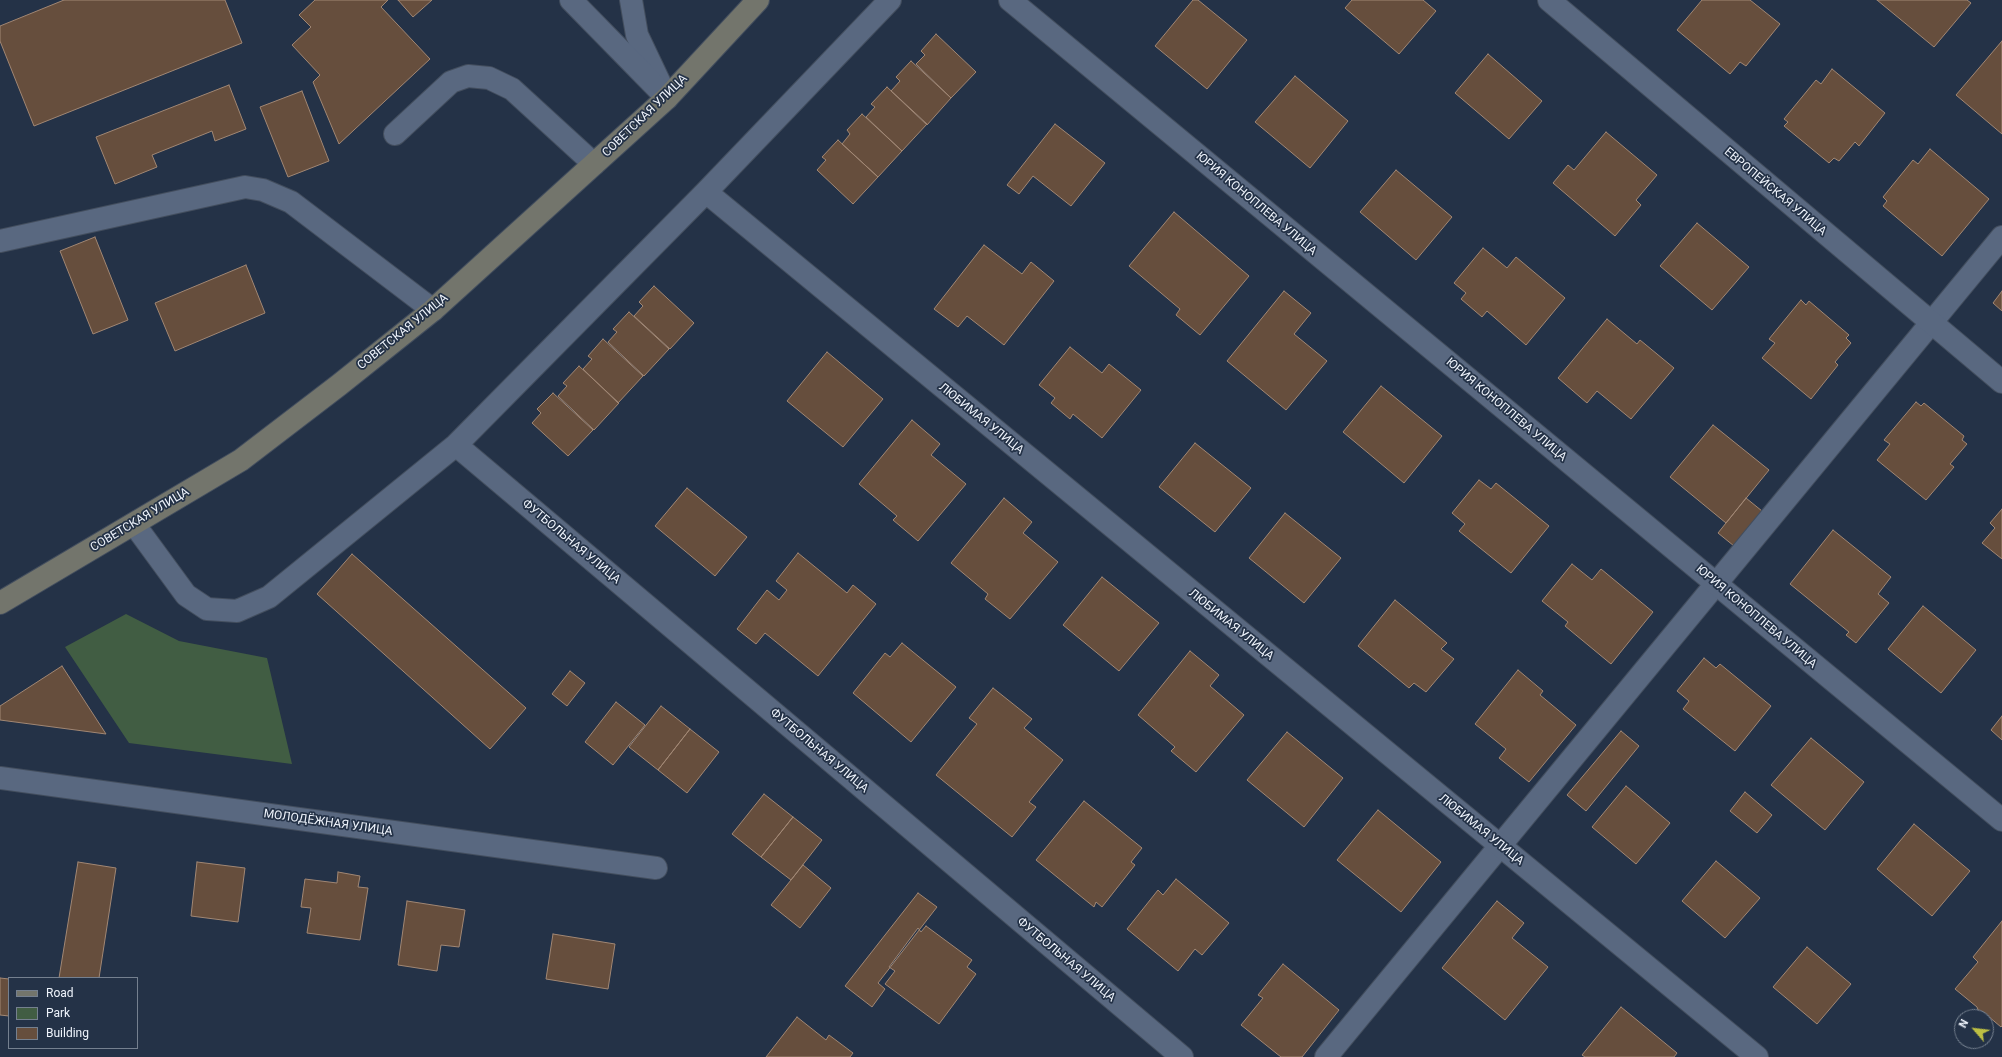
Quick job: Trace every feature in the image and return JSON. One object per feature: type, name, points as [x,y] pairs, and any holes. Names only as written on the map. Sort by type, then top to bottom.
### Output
[{"type":"main road","name":"СОВЕТСКАЯ УЛИЦА","points":[[0,602],[241,460],[339,385],[433,310],[667,98],[758,0]]},
{"type":"street","points":[[571,0],[667,98]]},
{"type":"street","points":[[631,0],[637,35],[667,98]]},
{"type":"street","points":[[134,524],[186,595],[207,609],[237,611],[269,596],[456,445],[706,192],[890,0]]},
{"type":"street","name":"ЮРИЯ КОНОПЛЕВА УЛИЦА","points":[[1010,0],[2002,820]]},
{"type":"street","name":"ЕВРОПЕЙСКАЯ УЛИЦА","points":[[1549,0],[2002,382]]},
{"type":"street","points":[[395,134],[451,82],[468,76],[489,78],[512,89],[594,164]]},
{"type":"street","points":[[0,241],[245,187],[263,190],[291,202],[433,310]]},
{"type":"street","name":"ЛЮБИМАЯ УЛИЦА","points":[[706,192],[1757,1057]]},
{"type":"street","points":[[1326,1057],[2002,237]]},
{"type":"street","name":"ФУТБОЛЬНАЯ УЛИЦА","points":[[456,445],[1182,1057]]},
{"type":"street","name":"МОЛОДЁЖНАЯ УЛИЦА","points":[[0,778],[656,868]]},
{"type":"green space","points":[[126,614],[179,641],[267,658],[292,764],[129,743],[65,647]]},
{"type":"building","points":[[64,0],[225,0],[242,43],[34,126],[0,41],[0,26]]},
{"type":"building","points":[[315,0],[388,0],[381,7],[430,59],[339,144],[313,82],[320,75],[292,45],[311,27],[299,15]]},
{"type":"building","points":[[398,0],[432,0],[413,17]]},
{"type":"building","points":[[1193,0],[1198,0],[1247,40],[1207,89],[1155,46]]},
{"type":"building","points":[[1352,0],[1423,0],[1436,11],[1399,54],[1345,8]]},
{"type":"building","points":[[1702,0],[1750,0],[1780,24],[1746,66],[1740,62],[1730,74],[1677,30]]},
{"type":"building","points":[[1877,0],[1967,0],[1971,3],[1934,47]]},
{"type":"building","points":[[936,34],[976,72],[951,98],[916,64],[925,55],[921,51]]},
{"type":"building","points":[[2002,41],[2002,134],[1956,95]]},
{"type":"building","points":[[1488,54],[1542,101],[1509,139],[1455,93]]},
{"type":"building","points":[[911,61],[951,98],[927,125],[891,91],[900,81],[896,77]]},
{"type":"building","points":[[1832,69],[1885,113],[1859,146],[1855,142],[1839,161],[1834,158],[1829,163],[1784,126],[1788,122],[1784,119],[1816,80],[1821,84]]},
{"type":"building","points":[[1295,76],[1348,121],[1310,168],[1255,122]]},
{"type":"building","points":[[229,85],[246,129],[215,141],[212,131],[152,155],[157,167],[115,184],[96,137]]},
{"type":"building","points":[[887,87],[927,124],[902,151],[866,117],[875,107],[871,104]]},
{"type":"building","points":[[302,91],[329,161],[288,177],[260,107]]},
{"type":"building","points":[[862,114],[902,151],[878,177],[842,144],[850,134],[847,130]]},
{"type":"building","points":[[1055,124],[1105,163],[1071,206],[1033,176],[1019,194],[1007,185]]},
{"type":"building","points":[[1606,132],[1657,175],[1636,200],[1641,205],[1615,236],[1553,183],[1568,165],[1574,170]]},
{"type":"building","points":[[838,140],[878,177],[853,204],[817,170],[826,160],[822,157]]},
{"type":"building","points":[[1930,149],[1989,199],[1942,256],[1883,206],[1887,201],[1883,197],[1913,160],[1918,164]]},
{"type":"building","points":[[1396,170],[1452,217],[1416,260],[1360,212]]},
{"type":"building","points":[[1174,212],[1249,276],[1200,335],[1176,315],[1180,309],[1129,266]]},
{"type":"building","points":[[1697,223],[1749,267],[1712,310],[1660,266]]},
{"type":"building","points":[[95,237],[128,320],[93,334],[60,251]]},
{"type":"building","points":[[984,245],[1022,274],[1031,262],[1054,281],[1004,345],[967,316],[958,327],[934,309]]},
{"type":"building","points":[[1483,248],[1507,268],[1516,257],[1565,298],[1526,345],[1487,311],[1482,317],[1461,299],[1466,293],[1454,283]]},
{"type":"building","points":[[246,265],[265,313],[175,351],[155,303]]},
{"type":"building","points":[[654,286],[694,323],[670,349],[634,316],[643,306],[639,302]]},
{"type":"building","points":[[1284,291],[1311,313],[1294,334],[1327,361],[1286,410],[1227,361]]},
{"type":"building","points":[[2002,291],[2002,311],[1993,303]]},
{"type":"building","points":[[1801,300],[1806,305],[1809,301],[1849,335],[1846,338],[1851,343],[1835,362],[1838,365],[1811,399],[1762,358],[1775,343],[1769,339]]},
{"type":"building","points":[[629,312],[669,349],[644,376],[608,342],[617,332],[613,329]]},
{"type":"building","points":[[1607,319],[1637,344],[1640,340],[1674,368],[1631,419],[1597,391],[1587,403],[1558,378]]},
{"type":"building","points":[[603,339],[643,376],[618,403],[583,369],[592,359],[588,356]]},
{"type":"building","points":[[1070,347],[1102,373],[1109,364],[1141,390],[1102,438],[1073,414],[1070,419],[1051,403],[1055,398],[1039,385]]},
{"type":"building","points":[[827,352],[883,399],[843,447],[787,401]]},
{"type":"building","points":[[579,366],[619,403],[594,430],[558,396],[567,386],[563,383]]},
{"type":"building","points":[[1381,386],[1442,436],[1404,483],[1343,432]]},
{"type":"building","points":[[553,393],[593,430],[568,456],[532,423],[541,413],[537,409]]},
{"type":"building","points":[[1916,402],[1921,406],[1924,403],[1964,436],[1962,440],[1967,444],[1950,464],[1954,467],[1926,500],[1877,460],[1890,444],[1884,440]]},
{"type":"building","points":[[912,420],[940,444],[931,455],[966,484],[918,541],[893,520],[897,516],[859,484]]},
{"type":"building","points":[[1713,425],[1769,470],[1726,523],[1670,477]]},
{"type":"building","points":[[1195,443],[1251,488],[1215,532],[1159,487]]},
{"type":"building","points":[[1479,480],[1491,489],[1496,483],[1549,526],[1511,573],[1459,531],[1465,524],[1452,513]]},
{"type":"building","points":[[687,488],[747,537],[715,576],[655,526]]},
{"type":"building","points":[[1004,498],[1032,522],[1023,533],[1058,562],[1010,619],[985,599],[988,594],[951,563]]},
{"type":"building","points":[[1746,498],[1762,511],[1734,546],[1718,533]]},
{"type":"building","points":[[2002,509],[2002,559],[1982,543],[1995,528],[1990,523]]},
{"type":"building","points":[[1285,513],[1341,558],[1304,603],[1249,558]]},
{"type":"building","points":[[1833,530],[1891,577],[1878,594],[1889,603],[1856,643],[1846,635],[1849,632],[1790,584]]},
{"type":"building","points":[[798,553],[847,593],[853,585],[876,604],[818,676],[765,633],[756,644],[737,629],[767,590],[779,600],[787,590],[776,581]]},
{"type":"building","points":[[352,554],[526,708],[490,749],[317,594]]},
{"type":"building","points":[[1572,564],[1592,580],[1601,569],[1653,612],[1611,664],[1565,626],[1568,622],[1542,601]]},
{"type":"building","points":[[1102,577],[1159,623],[1119,671],[1063,625]]},
{"type":"building","points":[[1395,600],[1447,643],[1441,649],[1454,659],[1426,692],[1414,683],[1409,688],[1358,646]]},
{"type":"building","points":[[1923,606],[1976,650],[1941,693],[1888,649]]},
{"type":"building","points":[[902,643],[956,687],[911,742],[853,693],[885,653],[890,657]]},
{"type":"building","points":[[1190,651],[1219,675],[1210,686],[1244,715],[1196,772],[1171,751],[1175,747],[1138,715]]},
{"type":"building","points":[[1704,658],[1716,668],[1720,664],[1771,706],[1735,751],[1683,709],[1689,701],[1677,691]]},
{"type":"building","points":[[62,666],[106,734],[0,720],[0,706]]},
{"type":"building","points":[[1518,670],[1543,691],[1540,695],[1576,725],[1529,782],[1499,758],[1506,749],[1475,724]]},
{"type":"building","points":[[570,671],[585,683],[567,706],[552,694]]},
{"type":"building","points":[[993,688],[1032,719],[1024,728],[1063,760],[1029,802],[1036,807],[1012,837],[936,775],[977,724],[969,718]]},
{"type":"building","points":[[616,702],[645,725],[613,765],[585,742]]},
{"type":"building","points":[[661,706],[690,729],[658,770],[629,747]]},
{"type":"building","points":[[2002,716],[2002,740],[1991,730]]},
{"type":"building","points":[[690,729],[719,752],[687,793],[658,770]]},
{"type":"building","points":[[1621,731],[1639,746],[1586,811],[1567,795]]},
{"type":"building","points":[[1287,732],[1343,778],[1304,827],[1247,780]]},
{"type":"building","points":[[1811,738],[1864,782],[1825,830],[1771,785]]},
{"type":"building","points":[[1626,786],[1670,823],[1636,864],[1592,827]]},
{"type":"building","points":[[1745,792],[1772,815],[1757,833],[1730,811]]},
{"type":"building","points":[[764,794],[793,817],[761,857],[732,834]]},
{"type":"building","points":[[1084,801],[1142,848],[1131,862],[1135,865],[1102,907],[1096,902],[1094,907],[1036,860]]},
{"type":"building","points":[[1378,810],[1441,862],[1401,912],[1337,860]]},
{"type":"building","points":[[793,817],[822,840],[791,880],[761,857]]},
{"type":"building","points":[[1914,824],[1970,871],[1932,916],[1877,869]]},
{"type":"building","points":[[1716,861],[1760,898],[1725,938],[1682,901]]},
{"type":"building","points":[[78,862],[116,868],[99,977],[59,977]]},
{"type":"building","points":[[197,862],[245,868],[238,922],[191,916]]},
{"type":"building","points":[[803,865],[831,888],[800,928],[771,905]]},
{"type":"building","points":[[338,872],[360,876],[358,887],[368,888],[360,940],[307,933],[311,908],[301,907],[305,879],[337,883]]},
{"type":"building","points":[[1176,879],[1229,923],[1202,955],[1195,949],[1178,971],[1127,929],[1158,890],[1163,895]]},
{"type":"building","points":[[918,893],[937,907],[878,983],[885,989],[872,1007],[845,986]]},
{"type":"building","points":[[407,901],[465,910],[459,947],[441,945],[437,971],[398,965]]},
{"type":"building","points":[[1497,901],[1524,923],[1512,938],[1548,967],[1505,1020],[1442,968]]},
{"type":"building","points":[[2002,921],[2001,1027],[1994,1021],[1994,1009],[1978,1009],[1955,989],[1978,962],[1973,957]]},
{"type":"building","points":[[926,926],[972,960],[967,967],[976,974],[939,1024],[885,984],[895,971],[889,967],[918,928],[921,932]]},
{"type":"building","points":[[553,934],[615,944],[608,989],[546,979]]},
{"type":"building","points":[[1807,947],[1851,984],[1817,1024],[1773,987]]},
{"type":"building","points":[[1283,964],[1339,1010],[1302,1057],[1281,1057],[1241,1025],[1263,998],[1258,995]]},
{"type":"building","points":[[0,978],[8,979],[8,1016],[0,1015]]},
{"type":"building","points":[[1621,1007],[1677,1053],[1674,1057],[1585,1057],[1582,1055]]},
{"type":"building","points":[[797,1017],[826,1040],[829,1035],[853,1053],[850,1057],[766,1057]]}]
